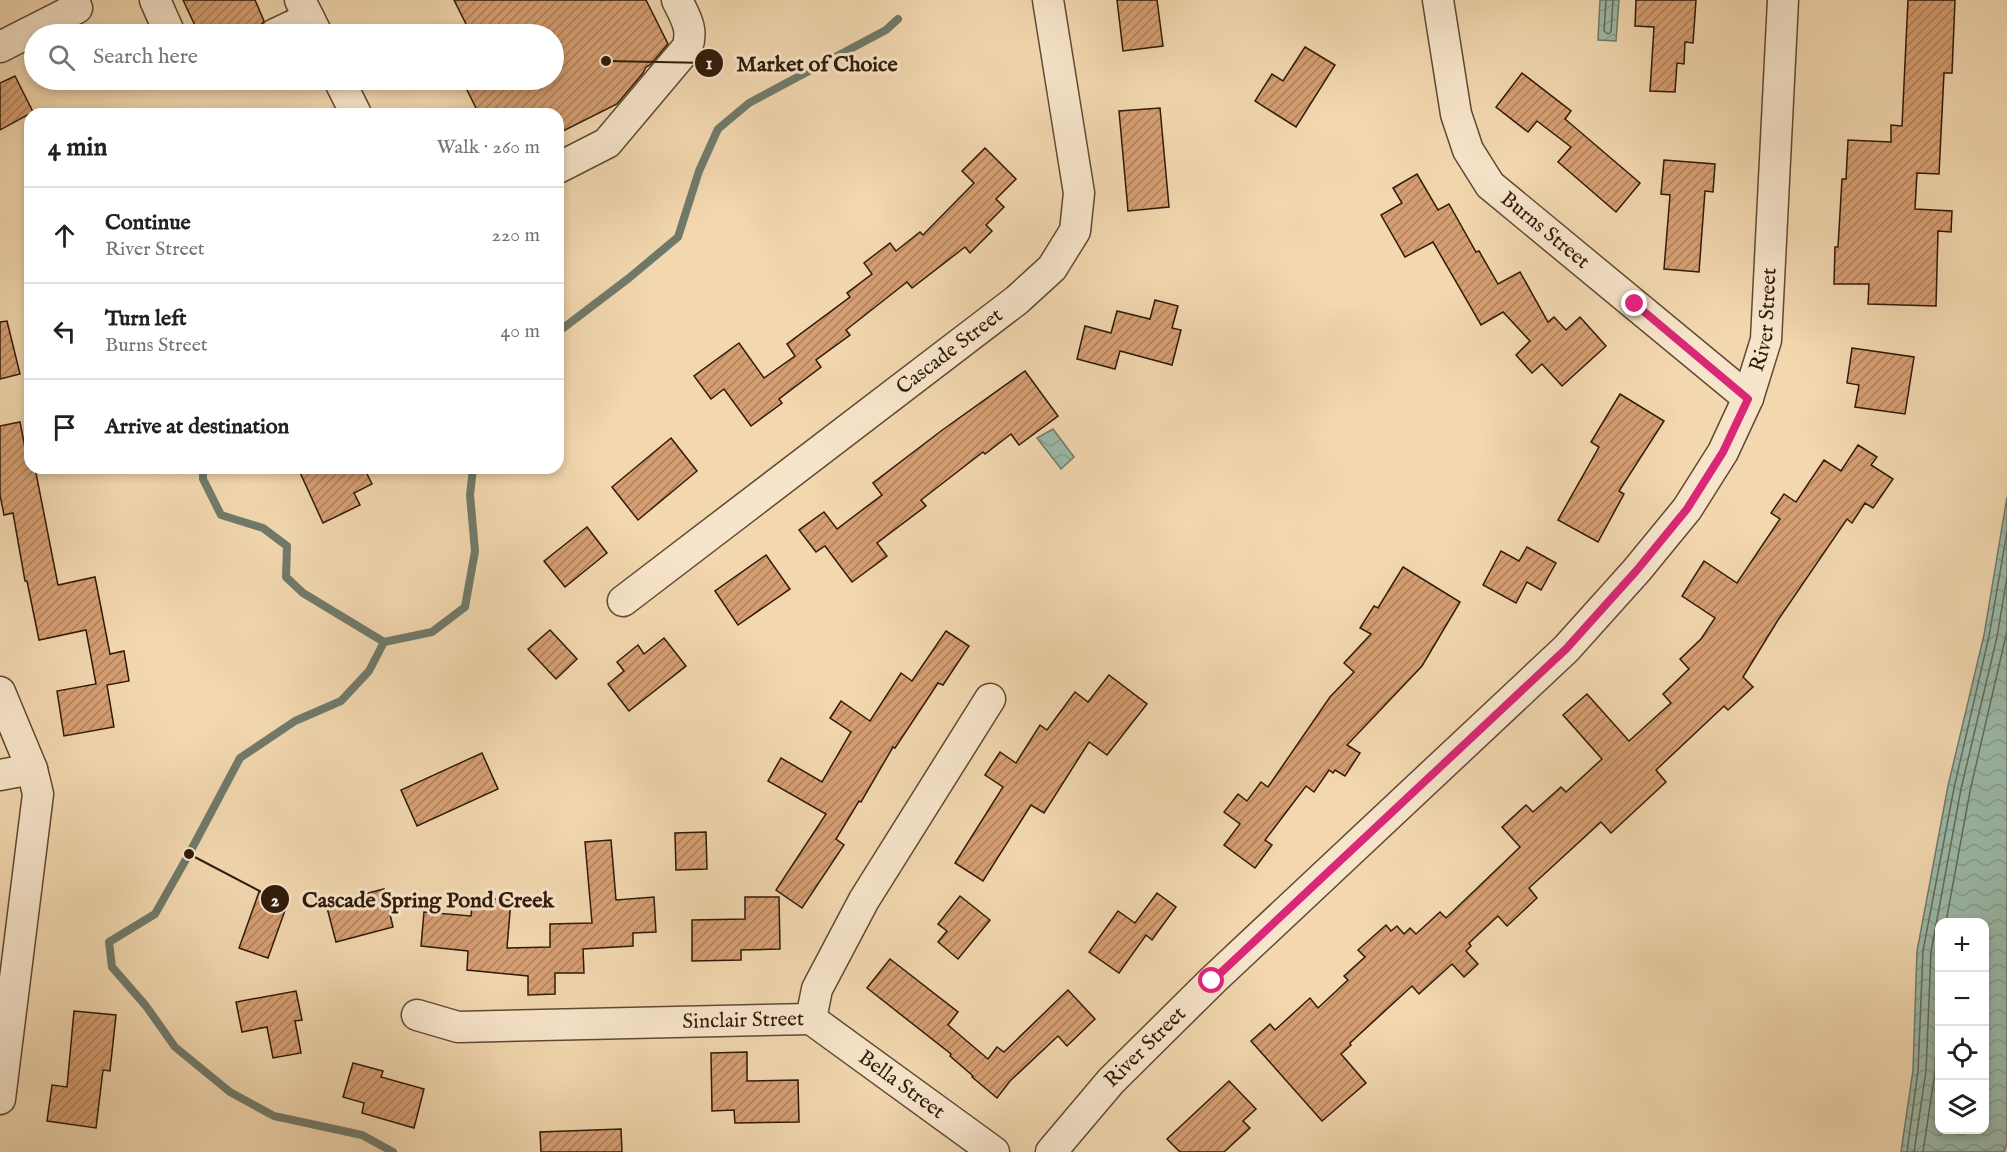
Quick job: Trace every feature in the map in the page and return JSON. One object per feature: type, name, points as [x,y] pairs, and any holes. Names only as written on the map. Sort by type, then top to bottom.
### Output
[{"type":"street","points":[[155,0],[166,24]]},
{"type":"street","points":[[564,165],[608,143],[687,48],[691,37],[690,27],[677,0]]},
{"type":"street","name":"Cascade Street","points":[[623,601],[1017,300],[1052,268],[1075,231],[1079,193],[1048,0]]},
{"type":"street","name":"Burns Street","points":[[1438,0],[1456,114],[1468,150],[1490,185],[1748,399]]},
{"type":"street","name":"River Street","points":[[1052,1152],[1111,1081],[1212,981],[1566,649],[1637,570],[1687,509],[1723,452],[1748,399],[1766,340],[1783,0]]},
{"type":"street","points":[[45,24],[77,8]]},
{"type":"street","points":[[0,47],[24,35]]},
{"type":"street","points":[[344,90],[353,108]]},
{"type":"street","points":[[0,692],[32,769],[38,794],[0,1099]]},
{"type":"street","name":"Sinclair Street","points":[[417,1015],[458,1027],[811,1019],[817,989],[864,900],[990,699]]},
{"type":"street","points":[[0,775],[32,769]]},
{"type":"street","name":"Bella Street","points":[[811,1019],[994,1152]]},
{"type":"water","points":[[1600,0],[1619,0],[1616,41],[1598,40]]},
{"type":"water","points":[[1053,429],[1074,457],[1061,469],[1037,438]]},
{"type":"water","points":[[2007,497],[2007,1143],[2004,1152],[1901,1152],[1913,1070],[1917,951],[1948,786],[1984,635]]},
{"type":"building","points":[[183,0],[255,0],[264,21],[262,24],[194,24]]},
{"type":"building","points":[[454,0],[646,0],[668,44],[646,67],[617,104],[564,130],[564,108],[476,108],[467,90],[564,90],[564,24],[466,24]]},
{"type":"building","points":[[1117,0],[1157,0],[1163,46],[1123,51]]},
{"type":"building","points":[[1636,0],[1696,0],[1693,43],[1685,42],[1684,64],[1677,63],[1675,92],[1650,91],[1654,27],[1635,26]]},
{"type":"building","points":[[1908,0],[1955,0],[1952,73],[1944,73],[1939,174],[1917,173],[1915,209],[1952,211],[1951,232],[1938,231],[1936,306],[1868,304],[1869,284],[1834,284],[1835,247],[1838,247],[1842,179],[1846,179],[1848,140],[1891,142],[1891,125],[1902,126]]},
{"type":"building","points":[[1305,47],[1335,65],[1296,127],[1255,101],[1272,74],[1283,81]]},
{"type":"building","points":[[1522,73],[1571,111],[1565,119],[1640,183],[1616,212],[1558,162],[1571,147],[1537,121],[1528,132],[1496,107]]},
{"type":"building","points":[[15,76],[31,108],[24,108],[24,117],[0,130],[0,83]]},
{"type":"building","points":[[1160,108],[1169,207],[1128,211],[1119,111]]},
{"type":"building","points":[[985,148],[1016,179],[996,199],[1004,207],[986,225],[992,231],[970,253],[965,247],[912,288],[907,282],[846,330],[850,335],[816,360],[821,367],[779,399],[782,403],[751,426],[724,389],[711,399],[694,376],[739,343],[764,378],[795,356],[787,344],[850,297],[847,293],[872,274],[864,263],[890,243],[896,251],[920,232],[923,235],[974,183],[962,171]]},
{"type":"building","points":[[1664,160],[1715,164],[1713,192],[1705,191],[1699,272],[1664,269],[1670,195],[1661,194]]},
{"type":"building","points":[[1417,174],[1438,210],[1449,204],[1476,252],[1479,251],[1498,284],[1520,272],[1548,322],[1554,317],[1566,330],[1580,317],[1606,346],[1562,386],[1542,364],[1532,373],[1516,355],[1530,341],[1503,312],[1481,325],[1433,242],[1405,257],[1381,215],[1402,203],[1393,188]]},
{"type":"building","points":[[1155,300],[1178,306],[1172,328],[1181,330],[1172,365],[1120,351],[1115,369],[1077,359],[1085,326],[1111,333],[1117,311],[1150,319]]},
{"type":"building","points":[[7,321],[20,374],[0,379],[0,322]]},
{"type":"building","points":[[1852,348],[1914,357],[1905,414],[1855,407],[1859,385],[1847,383]]},
{"type":"building","points":[[1025,371],[1058,416],[1019,445],[1011,434],[985,454],[983,452],[921,500],[926,506],[877,543],[887,556],[852,582],[825,546],[816,552],[799,530],[824,512],[837,529],[882,495],[873,483]]},
{"type":"building","points":[[1620,394],[1664,421],[1619,491],[1624,494],[1598,542],[1558,520],[1599,447],[1591,442]]},
{"type":"building","points":[[20,422],[24,442],[24,474],[36,474],[58,585],[95,577],[110,654],[124,651],[129,681],[107,685],[114,727],[64,736],[57,691],[96,684],[86,630],[39,640],[27,581],[25,581],[13,513],[4,515],[0,495],[0,426]]},
{"type":"building","points":[[671,438],[697,471],[638,520],[612,487]]},
{"type":"building","points":[[1858,445],[1877,457],[1871,465],[1893,479],[1873,508],[1865,503],[1852,523],[1847,519],[1778,620],[1743,677],[1753,687],[1728,710],[1724,706],[1656,770],[1666,782],[1611,833],[1601,822],[1529,888],[1537,898],[1507,926],[1498,916],[1469,943],[1471,946],[1466,951],[1478,964],[1464,977],[1452,964],[1419,994],[1412,986],[1350,1043],[1351,1045],[1341,1054],[1366,1083],[1322,1121],[1251,1041],[1270,1024],[1275,1030],[1310,998],[1318,1008],[1348,980],[1344,976],[1365,957],[1358,950],[1386,925],[1391,931],[1397,926],[1404,934],[1410,928],[1416,934],[1440,912],[1446,918],[1520,847],[1502,827],[1526,805],[1533,812],[1561,787],[1566,792],[1602,759],[1563,715],[1587,694],[1629,741],[1671,703],[1663,694],[1689,669],[1680,659],[1701,639],[1715,618],[1682,596],[1704,561],[1737,583],[1780,519],[1771,513],[1784,494],[1796,502],[1824,460],[1841,471]]},
{"type":"building","points":[[301,474],[367,474],[372,484],[354,493],[360,505],[323,523]]},
{"type":"building","points":[[587,527],[607,553],[565,587],[544,561]]},
{"type":"building","points":[[1527,547],[1556,563],[1541,590],[1527,582],[1516,603],[1483,585],[1501,551],[1519,561]]},
{"type":"building","points":[[766,555],[790,589],[738,625],[715,591]]},
{"type":"building","points":[[1403,567],[1460,602],[1422,666],[1347,745],[1360,753],[1345,776],[1335,770],[1333,773],[1329,770],[1314,792],[1306,786],[1265,840],[1272,845],[1255,868],[1224,845],[1240,824],[1224,812],[1238,794],[1247,801],[1261,782],[1268,787],[1330,697],[1354,672],[1344,663],[1371,634],[1360,628],[1374,606],[1378,608]]},
{"type":"building","points":[[550,630],[577,659],[556,679],[528,649]]},
{"type":"building","points":[[946,631],[969,646],[943,685],[938,683],[895,748],[893,747],[836,839],[844,845],[802,908],[776,890],[826,814],[768,781],[781,758],[822,782],[851,732],[830,718],[841,701],[870,721],[901,673],[912,681]]},
{"type":"building","points":[[664,638],[686,666],[629,711],[608,684],[624,671],[617,662],[638,645],[644,654]]},
{"type":"building","points":[[1109,675],[1147,704],[1107,755],[1089,742],[1044,813],[1031,805],[983,881],[955,863],[1003,787],[985,775],[1000,752],[1016,763],[1040,725],[1047,730],[1075,692],[1088,702]]},
{"type":"building","points":[[482,753],[498,789],[417,826],[401,790]]},
{"type":"building","points":[[706,832],[707,869],[676,870],[675,833]]},
{"type":"building","points":[[611,840],[616,900],[654,897],[656,932],[633,933],[633,946],[583,949],[584,973],[555,973],[555,994],[528,995],[528,976],[467,970],[468,951],[421,946],[424,912],[471,916],[473,897],[511,900],[507,948],[550,947],[550,924],[592,923],[585,842]]},
{"type":"building","points":[[384,889],[393,927],[336,942],[326,904]]},
{"type":"building","points":[[259,892],[288,902],[268,958],[239,948]]},
{"type":"building","points":[[1157,893],[1176,907],[1152,940],[1146,935],[1119,973],[1089,952],[1118,911],[1135,923]]},
{"type":"building","points":[[960,896],[990,920],[958,959],[938,942],[947,931],[938,924]]},
{"type":"building","points":[[745,897],[779,897],[780,949],[741,950],[741,960],[692,961],[692,920],[745,919]]},
{"type":"building","points":[[890,959],[958,1012],[948,1025],[988,1059],[997,1047],[1004,1052],[1068,990],[1095,1019],[1067,1046],[1058,1036],[1010,1081],[997,1098],[950,1056],[951,1054],[867,988]]},
{"type":"building","points":[[296,991],[302,1020],[295,1021],[301,1053],[273,1058],[267,1027],[242,1032],[236,1002]]},
{"type":"building","points":[[74,1011],[116,1015],[110,1071],[103,1070],[96,1128],[47,1121],[52,1085],[67,1087]]},
{"type":"building","points":[[747,1052],[747,1081],[798,1080],[799,1122],[735,1123],[734,1110],[712,1111],[711,1053]]},
{"type":"building","points":[[353,1063],[383,1071],[381,1077],[424,1089],[414,1128],[362,1113],[364,1103],[343,1097]]},
{"type":"building","points":[[1229,1081],[1256,1109],[1243,1121],[1250,1128],[1224,1152],[1180,1152],[1167,1139]]},
{"type":"building","points":[[621,1129],[622,1152],[541,1152],[540,1132]]},
{"type":"waterway","points":[[564,327],[678,237],[699,171],[718,129],[749,103],[886,30],[898,19]]},
{"type":"waterway","points":[[203,474],[203,479],[221,515],[263,528],[287,546],[286,577],[303,593],[384,642],[369,671],[341,701],[295,721],[240,758],[155,914],[109,942],[112,967],[146,1006],[175,1047],[230,1092],[274,1116],[362,1135],[393,1152]]},
{"type":"waterway","points":[[384,642],[432,632],[465,607],[475,551],[470,495],[472,474]]},
{"type":"place","name":"Market of Choice","points":[[606,61]]},
{"type":"place","name":"Cascade Spring Pond Creek","points":[[189,854]]},
{"type":"route","points":[[1212,981],[1566,649],[1640,567],[1696,496],[1723,452],[1748,399],[1635,304]]}]
